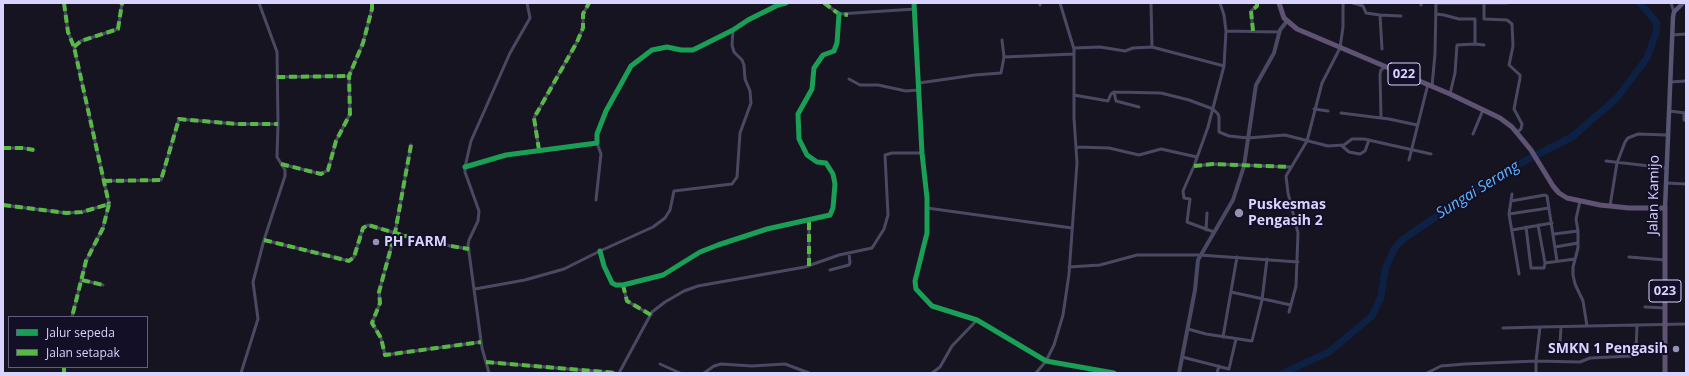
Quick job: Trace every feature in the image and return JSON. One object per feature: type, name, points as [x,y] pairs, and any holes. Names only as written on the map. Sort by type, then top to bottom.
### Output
[{"type":"main road","points":[[1279,3],[1284,18],[1287,21]]},
{"type":"main road","points":[[1673,15],[1683,3]]},
{"type":"main road","name":"Jalan Kamijo","points":[[1665,373],[1665,208],[1673,15]]},
{"type":"main road","name":"022","points":[[1287,21],[1297,29],[1430,85],[1500,118],[1517,132],[1531,150],[1538,164],[1559,193],[1567,198],[1580,202],[1629,208],[1665,208]]},
{"type":"street","points":[[64,3],[68,32],[74,47],[109,204],[102,228],[86,262],[72,316]]},
{"type":"street","points":[[74,47],[81,41],[118,29],[122,3]]},
{"type":"street","points":[[241,373],[258,319],[252,282],[264,240],[286,176],[285,170],[278,158],[276,52],[259,3]]},
{"type":"street","points":[[281,164],[321,174],[328,170],[336,141],[350,114],[349,76],[363,43],[372,9],[372,3]]},
{"type":"street","points":[[489,373],[481,342],[468,243],[478,221],[479,211],[465,172],[465,167],[472,141],[510,53],[530,18],[527,3]]},
{"type":"street","points":[[539,150],[534,118],[577,42],[583,28],[583,14],[589,3]]},
{"type":"street","points":[[596,200],[601,154],[597,143],[597,134],[606,111],[631,66],[652,50],[667,47],[681,50],[694,50],[733,30],[754,17],[778,5],[786,3]]},
{"type":"street","points":[[824,3],[839,14],[915,10]]},
{"type":"street","points":[[914,3],[922,153],[927,208],[927,232],[915,281],[916,289],[932,306],[977,320],[1046,361],[1114,373]]},
{"type":"street","points":[[1036,373],[1046,361],[1054,345],[1063,316],[1069,266],[1077,163],[1074,95],[1074,48],[1060,3]]},
{"type":"street","points":[[1151,3],[1152,47]]},
{"type":"street","points":[[1214,232],[1189,224],[1187,220],[1190,199],[1184,198],[1183,191],[1197,157],[1224,66],[1226,31],[1224,15],[1220,3]]},
{"type":"street","points":[[1253,31],[1251,11],[1257,3]]},
{"type":"street","points":[[1289,312],[1296,286],[1298,233],[1286,179],[1290,167],[1307,141],[1314,109],[1322,83],[1340,48],[1343,27],[1343,3]]},
{"type":"street","points":[[1353,3],[1363,6],[1366,13],[1401,16]]},
{"type":"street","points":[[1409,160],[1417,125],[1430,85],[1435,60],[1436,3],[1507,3]]},
{"type":"street","points":[[1484,3],[1484,19]]},
{"type":"street","points":[[1671,3],[1673,15]]},
{"type":"street","points":[[600,251],[604,266],[612,283],[616,286],[623,285],[663,275],[700,252],[718,245],[767,229],[830,216],[833,208],[835,184],[833,174],[826,163],[817,162],[807,155],[798,139],[798,114],[812,89],[814,68],[823,55],[834,51],[837,42],[839,14]]},
{"type":"street","points":[[1436,14],[1459,19],[1507,20],[1511,22],[1513,46],[1509,65],[1520,75],[1514,109],[1522,124],[1521,129],[1517,132]]},
{"type":"street","points":[[1380,15],[1382,49]]},
{"type":"street","points":[[1475,19],[1475,44]]},
{"type":"street","points":[[1179,373],[1188,329],[1198,260],[1233,200],[1244,166],[1256,85],[1274,53],[1279,32],[1287,21]]},
{"type":"street","points":[[475,289],[550,274],[564,269],[653,227],[665,218],[670,210],[674,191],[732,184],[738,177],[740,133],[751,103],[750,91],[745,79],[744,65],[742,60],[734,52],[732,45],[733,30]]},
{"type":"street","points":[[1226,31],[1279,32]]},
{"type":"street","points":[[1672,35],[1686,34]]},
{"type":"street","points":[[919,83],[975,75],[998,74],[1002,71],[1004,57],[1002,40]]},
{"type":"street","points":[[1450,94],[1457,45],[1484,45]]},
{"type":"street","points":[[1074,48],[1100,47],[1125,50],[1152,47],[1224,66]]},
{"type":"street","points":[[1004,57],[1074,54]]},
{"type":"street","points":[[1381,118],[1380,74],[1381,70],[1385,67]]},
{"type":"street","points":[[277,77],[349,76]]},
{"type":"street","points":[[849,79],[860,85],[878,85],[906,91],[919,90]]},
{"type":"street","points":[[1670,82],[1686,81]]},
{"type":"street","points":[[1074,95],[1108,101],[1111,94],[1114,92],[1161,93],[1189,100],[1212,109],[1218,114],[1218,129],[1221,134],[1248,138],[1285,135],[1328,146],[1341,145],[1352,139],[1369,140],[1431,154]]},
{"type":"street","points":[[1114,92],[1114,98],[1116,101],[1139,108]]},
{"type":"street","points":[[1314,109],[1328,111]]},
{"type":"street","points":[[1473,134],[1483,110]]},
{"type":"street","points":[[1669,111],[1685,113],[1684,120],[1686,121]]},
{"type":"street","points":[[1340,113],[1381,118],[1417,125]]},
{"type":"street","points":[[104,181],[161,180],[179,119],[237,124],[278,124]]},
{"type":"street","points":[[1610,206],[1617,163],[1622,146],[1628,138],[1638,134],[1667,135]]},
{"type":"street","points":[[1341,145],[1342,148],[1349,152],[1360,154],[1365,151],[1369,140]]},
{"type":"street","points":[[465,167],[506,155],[597,143]]},
{"type":"street","points":[[411,145],[395,233],[378,292],[380,303],[372,323],[381,338],[386,355],[481,342]]},
{"type":"street","points":[[1076,147],[1109,148],[1139,155],[1155,149],[1161,149],[1197,157]]},
{"type":"street","points":[[3,148],[23,148],[34,150]]},
{"type":"street","points":[[486,362],[617,373],[650,315],[665,302],[698,286],[809,266],[849,253],[872,248],[886,225],[888,210],[885,155],[890,153],[922,153]]},
{"type":"street","points":[[1606,161],[1667,168]]},
{"type":"street","points":[[1194,166],[1213,164],[1290,167]]},
{"type":"street","points":[[1666,183],[1686,184]]},
{"type":"street","points":[[1512,194],[1509,214],[1520,274]]},
{"type":"street","points":[[1511,201],[1545,195],[1548,196],[1557,261]]},
{"type":"street","points":[[1580,202],[1576,214],[1578,243],[1573,267],[1573,279],[1583,301],[1587,326]]},
{"type":"street","points":[[3,206],[66,213],[82,212],[109,204]]},
{"type":"street","points":[[927,208],[1072,228]]},
{"type":"street","points":[[1509,214],[1549,208]]},
{"type":"street","points":[[1206,230],[1207,213]]},
{"type":"street","points":[[809,221],[809,266]]},
{"type":"street","points":[[1512,230],[1552,223]]},
{"type":"street","points":[[1526,227],[1531,268],[1544,268],[1545,263],[1538,225]]},
{"type":"street","points":[[264,240],[349,260],[354,257],[365,226],[440,245],[469,249]]},
{"type":"street","points":[[1554,234],[1578,231]]},
{"type":"street","points":[[1555,247],[1578,243]]},
{"type":"street","points":[[830,270],[849,266],[849,253]]},
{"type":"street","points":[[1069,266],[1100,265],[1137,255],[1200,255],[1298,262]]},
{"type":"street","points":[[1223,337],[1237,257]]},
{"type":"street","points":[[1629,257],[1665,260]]},
{"type":"street","points":[[1545,263],[1575,258]]},
{"type":"street","points":[[1188,329],[1206,334],[1252,341],[1262,300],[1267,259]]},
{"type":"street","points":[[82,280],[103,285]]},
{"type":"street","points":[[623,285],[627,301],[650,315]]},
{"type":"street","points":[[1231,292],[1262,300],[1291,305]]},
{"type":"street","points":[[1645,307],[1665,308]]},
{"type":"street","points":[[932,373],[940,367],[952,346],[977,320]]},
{"type":"street","points":[[1503,328],[1686,324]]},
{"type":"street","points":[[1428,373],[1441,366],[1465,364],[1536,361],[1580,362],[1590,358],[1633,356],[1635,355],[1636,351],[1637,325]]},
{"type":"street","points":[[1536,373],[1540,327]]},
{"type":"street","points":[[1560,343],[1561,327]]},
{"type":"street","points":[[1182,357],[1229,369],[1236,339]]},
{"type":"street","points":[[660,364],[680,373]]},
{"type":"street","points":[[704,373],[714,366],[721,364],[752,366],[785,364],[809,373]]},
{"type":"street","points":[[1217,373],[1218,366]]},
{"type":"waterway","name":"Sungai Serang","points":[[1283,373],[1329,352],[1372,316],[1381,297],[1385,270],[1394,249],[1402,240],[1460,200],[1530,158],[1572,137],[1617,98],[1647,58],[1656,33],[1657,23],[1640,3]]},
{"type":"marked path","points":[[64,3],[68,32],[74,47],[109,204]]},
{"type":"marked path","points":[[74,47],[81,41],[118,29],[122,3]]},
{"type":"marked path","points":[[281,164],[321,174],[328,170],[336,141],[350,114],[349,76],[363,43],[372,9],[372,3]]},
{"type":"marked path","points":[[539,150],[534,118],[577,42],[583,28],[583,14],[589,3]]},
{"type":"marked path","points":[[824,3],[839,14],[848,15]]},
{"type":"marked path","points":[[1253,31],[1251,11],[1257,6],[1257,3]]},
{"type":"marked path","points":[[277,77],[349,76]]},
{"type":"marked path","points":[[104,181],[161,180],[179,119],[237,124],[278,124]]},
{"type":"marked path","points":[[411,145],[395,233],[379,292],[380,303],[372,323],[381,338],[385,355],[481,342]]},
{"type":"marked path","points":[[3,148],[23,148],[34,150]]},
{"type":"marked path","points":[[1194,166],[1213,164],[1290,167]]},
{"type":"marked path","points":[[3,205],[66,213],[82,212],[109,204],[103,228],[86,261],[72,316]]},
{"type":"marked path","points":[[809,221],[809,266]]},
{"type":"marked path","points":[[264,240],[349,261],[354,257],[363,228],[368,225],[426,242],[469,249]]},
{"type":"marked path","points":[[82,280],[103,285]]},
{"type":"marked path","points":[[623,285],[627,301],[651,315]]},
{"type":"marked path","points":[[486,362],[616,373]]},
{"type":"marked path","points":[[64,368],[64,373]]},
{"type":"cycle path","points":[[465,167],[506,155],[597,143],[597,134],[606,111],[631,66],[652,50],[667,47],[681,50],[693,50],[733,30],[748,20],[778,5],[786,3]]},
{"type":"cycle path","points":[[914,3],[922,153],[927,198],[927,233],[915,281],[916,289],[932,306],[977,320],[1046,361],[1114,373]]},
{"type":"cycle path","points":[[600,251],[604,266],[612,283],[616,285],[623,285],[663,275],[700,252],[718,245],[767,229],[830,215],[833,208],[835,184],[833,174],[826,163],[817,162],[807,155],[799,139],[798,114],[812,89],[814,68],[823,55],[834,51],[837,43],[839,14]]},
{"type":"place","name":"Puskesmas Pengasih 2","points":[[1239,213]]},
{"type":"place","name":"PH FARM","points":[[376,242]]},
{"type":"place","name":"SMKN 1 Pengasih","points":[[1676,349]]}]
